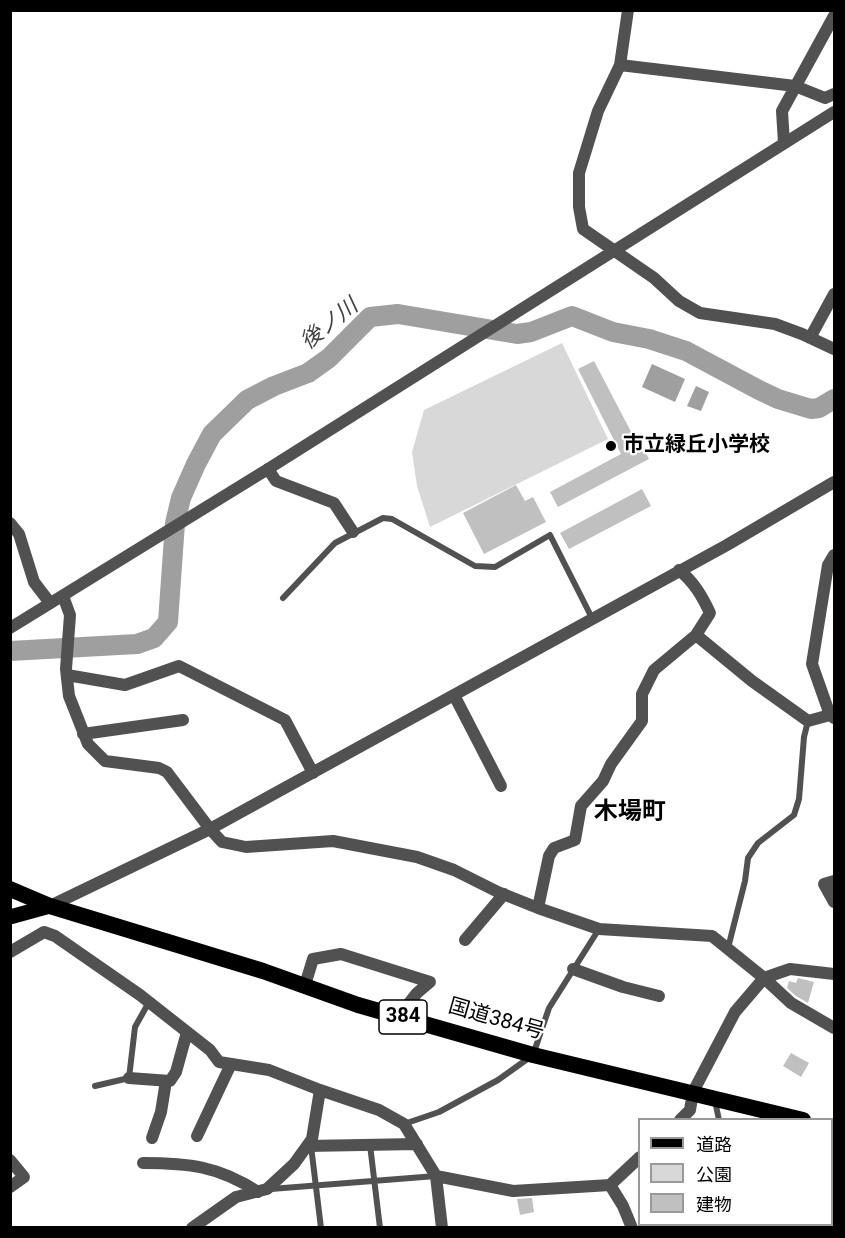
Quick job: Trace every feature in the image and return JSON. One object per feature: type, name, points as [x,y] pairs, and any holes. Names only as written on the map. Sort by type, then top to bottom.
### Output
[{"type":"highway","name":"国道384号","points":[[10,889],[50,906],[263,970],[358,1005],[533,1054],[799,1118]]},
{"type":"main road","points":[[10,917],[50,906]]},
{"type":"street","points":[[628,10],[620,65],[598,111],[579,173],[579,207],[583,229],[654,278],[679,302],[700,313],[775,324],[834,349]]},
{"type":"street","points":[[784,143],[782,111],[834,16]]},
{"type":"street","points":[[620,65],[795,86],[825,98],[834,94]]},
{"type":"street","points":[[10,628],[268,469],[834,112]]},
{"type":"street","points":[[810,338],[834,294]]},
{"type":"street","points":[[268,469],[276,481],[334,504],[353,532]]},
{"type":"street","points":[[50,906],[210,830],[833,487]]},
{"type":"street","points":[[10,523],[34,582],[50,603]]},
{"type":"street","points":[[696,635],[752,681],[808,721],[832,717],[812,664],[828,565],[834,555]]},
{"type":"street","points":[[538,908],[549,856],[554,848],[575,840],[581,806],[603,781],[611,764],[642,722],[642,694],[654,670],[696,635],[710,613],[701,594],[687,576],[679,570]]},
{"type":"street","points":[[63,596],[70,615],[67,675],[69,696],[88,744],[105,761],[159,768],[167,772],[210,830],[222,842],[246,846],[333,841],[417,857],[454,870],[538,908],[599,929],[712,936],[791,1003],[834,1028]]},
{"type":"street","points":[[67,675],[125,685],[179,666],[285,720],[313,773]]},
{"type":"street","points":[[454,695],[501,786]]},
{"type":"street","points":[[83,734],[183,720]]},
{"type":"street","points":[[834,881],[824,884],[834,902]]},
{"type":"street","points":[[465,940],[504,894]]},
{"type":"street","points":[[10,952],[44,932],[55,936],[149,1002],[210,1050],[219,1062],[269,1070],[379,1110],[404,1124],[436,1176],[442,1227]]},
{"type":"street","points":[[305,985],[313,959],[341,954],[430,982],[417,993],[399,1016]]},
{"type":"street","points":[[573,969],[623,987],[659,996]]},
{"type":"street","points":[[681,1118],[690,1110],[693,1092],[735,1012],[764,978],[790,969],[834,974]]},
{"type":"street","points":[[129,1078],[170,1081],[176,1072],[187,1032]]},
{"type":"street","points":[[197,1136],[231,1064]]},
{"type":"street","points":[[152,1138],[161,1112],[166,1081]]},
{"type":"street","points":[[192,1227],[236,1197],[262,1190],[294,1164],[312,1139],[320,1090]]},
{"type":"street","points":[[309,1146],[417,1144]]},
{"type":"street","points":[[436,1176],[513,1191],[610,1185],[638,1158]]},
{"type":"street","points":[[10,1160],[24,1177],[10,1187]]},
{"type":"street","points":[[143,1163],[174,1163],[205,1168],[236,1177],[262,1190]]},
{"type":"street","points":[[610,1185],[632,1227]]},
{"type":"lane","points":[[283,598],[335,543],[383,518],[392,519],[475,566],[495,567],[550,535],[592,618]]},
{"type":"lane","points":[[728,949],[745,881],[748,858],[758,843],[794,815],[799,799],[804,737],[808,721]]},
{"type":"lane","points":[[404,1124],[439,1112],[498,1080],[533,1054],[549,1008],[599,929]]},
{"type":"lane","points":[[95,1086],[129,1078],[135,1027],[149,1002]]},
{"type":"lane","points":[[714,1098],[719,1118]]},
{"type":"lane","points":[[370,1145],[380,1227]]},
{"type":"lane","points":[[309,1146],[321,1227]]},
{"type":"lane","points":[[262,1190],[436,1176]]},
{"type":"green space","points":[[562,343],[608,439],[430,527],[417,486],[412,452],[424,410]]},
{"type":"shaded area","points":[[652,364],[685,379],[675,402],[642,387]]},
{"type":"shaded area","points":[[696,386],[709,392],[701,411],[687,406]]},
{"type":"building","points":[[594,361],[638,445],[641,444],[649,459],[558,507],[550,492],[621,454],[578,369]]},
{"type":"building","points":[[516,485],[525,501],[533,497],[546,522],[484,554],[463,513]]},
{"type":"building","points":[[642,489],[651,506],[569,549],[560,533]]},
{"type":"building","points":[[798,978],[814,982],[808,1003],[787,988],[789,981],[796,983]]},
{"type":"building","points":[[791,1053],[809,1063],[801,1077],[783,1066]]},
{"type":"building","points":[[532,1198],[534,1212],[520,1215],[517,1199]]},
{"type":"waterway","name":"後ノ川","points":[[10,651],[137,644],[154,638],[168,622],[175,523],[181,498],[212,434],[247,400],[274,386],[308,373],[329,358],[370,317],[398,314],[517,334],[531,332],[572,316],[613,332],[649,339],[686,351],[778,399],[811,409],[819,408],[834,399]]},
{"type":"place","name":"市立緑丘小学校","points":[[611,446]]},
{"type":"district","name":"木場町","points":[[630,813]]}]
